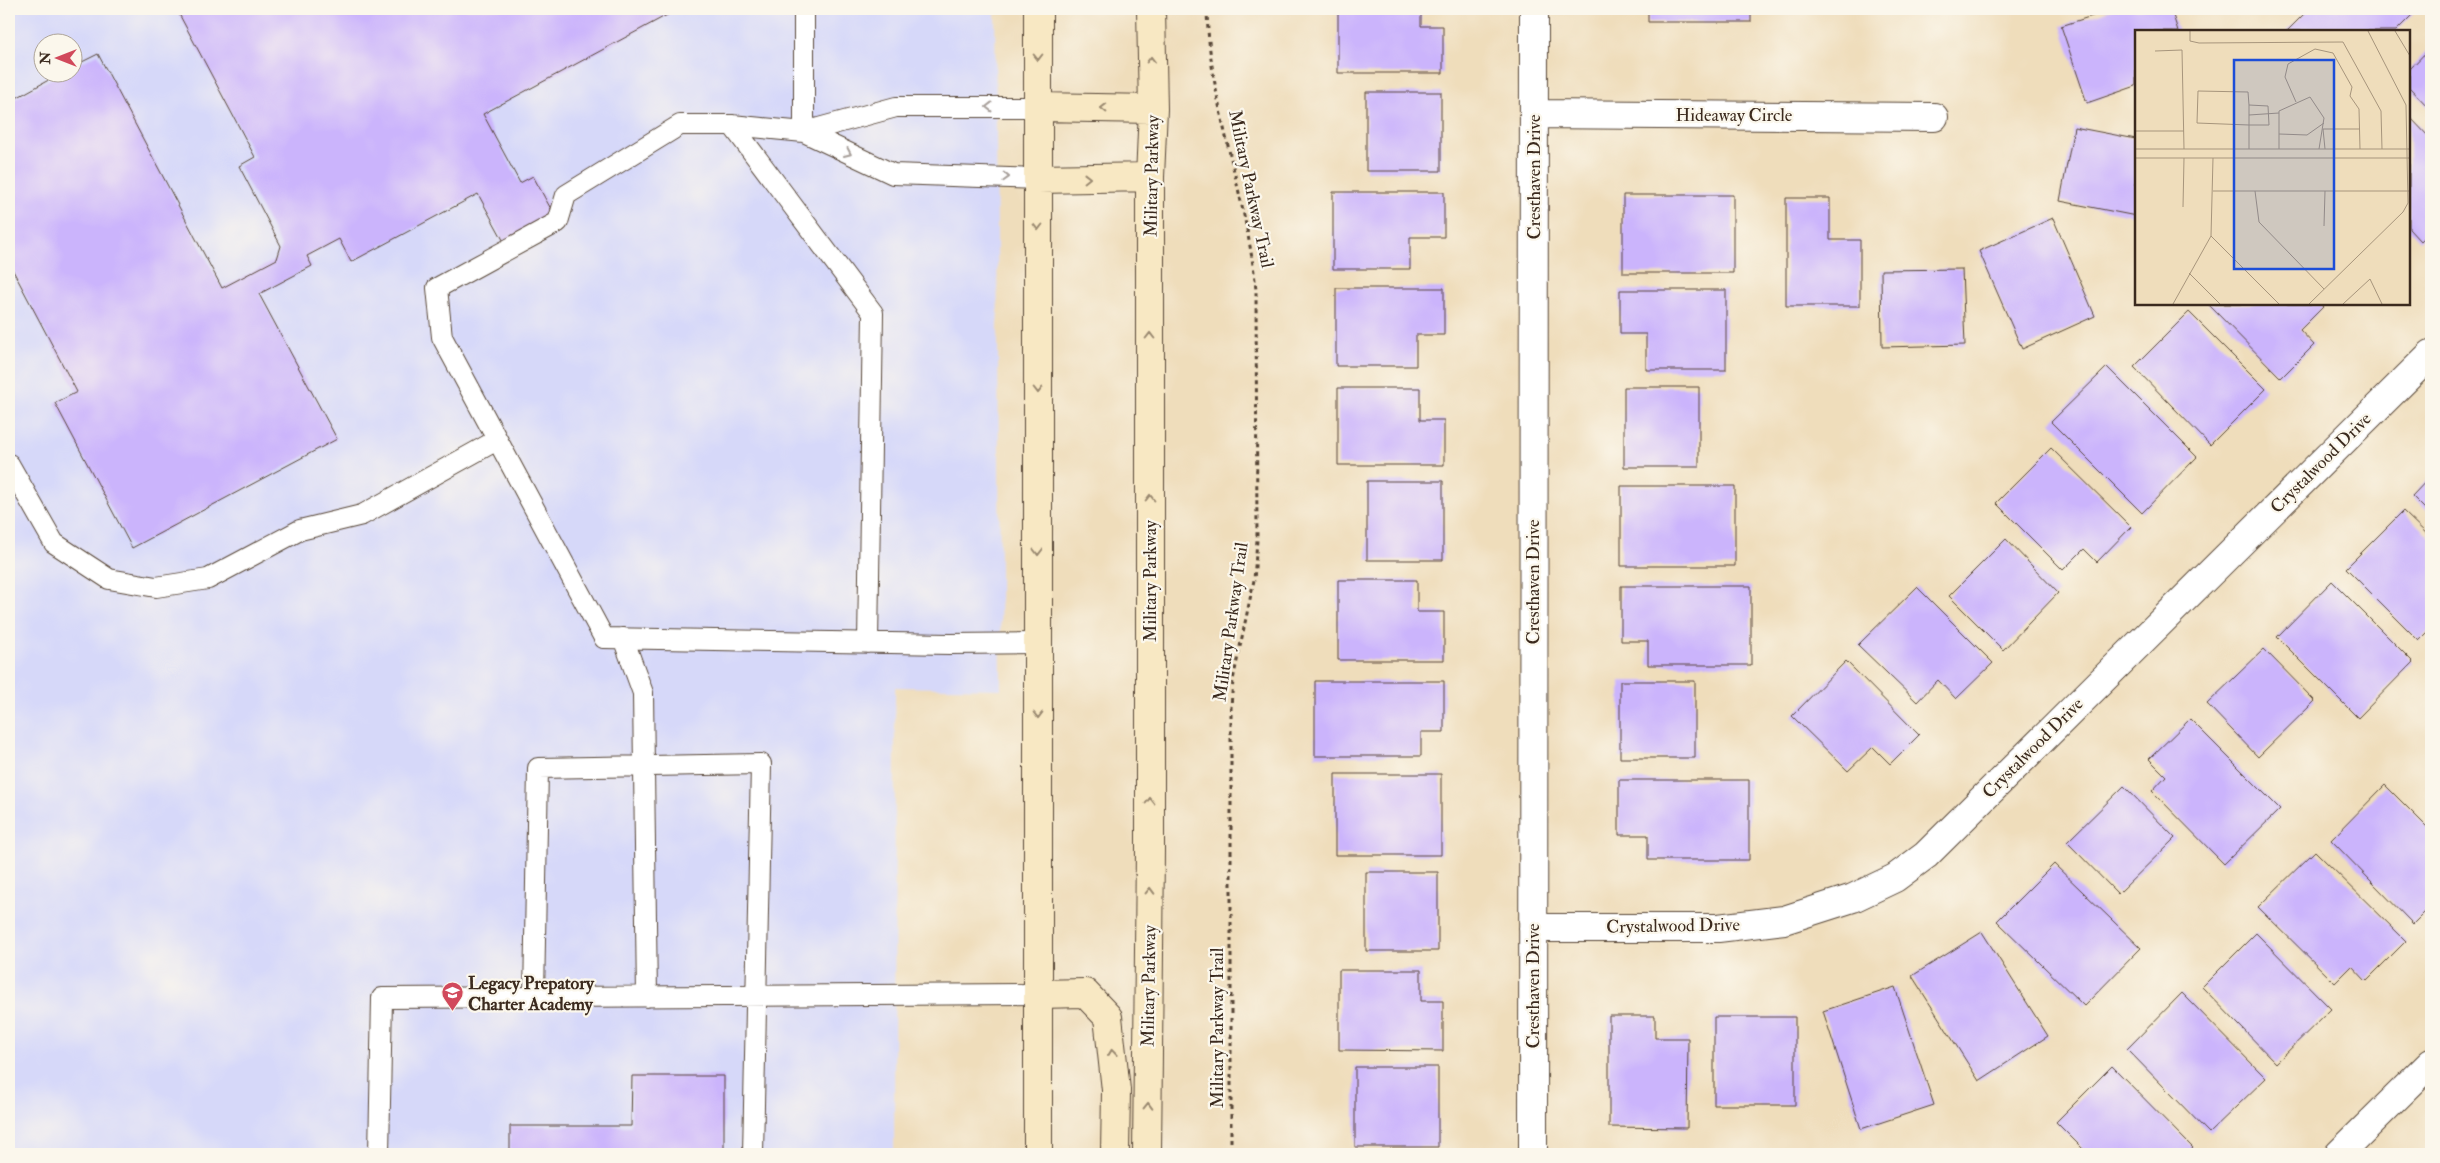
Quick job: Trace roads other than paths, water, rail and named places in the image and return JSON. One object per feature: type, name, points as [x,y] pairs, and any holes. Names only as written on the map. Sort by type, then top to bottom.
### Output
[{"type":"main road","points":[[1038,9],[1038,1154]]},
{"type":"main road","name":"Military Parkway","points":[[1147,1154],[1150,849],[1150,177],[1153,109],[1151,9]]},
{"type":"main road","points":[[1038,107],[1153,109]]},
{"type":"main road","points":[[1038,179],[1150,177]]},
{"type":"main road","points":[[1038,994],[1085,993],[1108,1017],[1116,1090],[1115,1154]]},
{"type":"street","name":"Cresthaven Drive","points":[[1533,1154],[1534,9]]},
{"type":"street","name":"Hideaway Circle","points":[[1534,114],[1934,117]]},
{"type":"street","name":"Crystalwood Drive","points":[[1533,928],[1718,928],[1784,920],[1853,898],[1894,878],[1926,855],[2431,354]]},
{"type":"street","points":[[2339,1154],[2431,1063]]},
{"type":"lane","points":[[804,9],[804,132]]},
{"type":"lane","points":[[804,132],[896,107],[1038,107]]},
{"type":"lane","points":[[1038,179],[893,174],[804,132],[732,125],[680,125],[566,195],[558,222],[437,288],[442,338],[604,638],[1038,643]]},
{"type":"lane","points":[[732,125],[873,314],[868,642]]},
{"type":"lane","points":[[9,464],[54,543],[109,579],[156,587],[208,579],[300,530],[362,515],[497,440]]},
{"type":"lane","points":[[623,638],[643,694],[647,997]]},
{"type":"lane","points":[[534,997],[538,768],[761,764],[753,1154]]},
{"type":"lane","points":[[379,1154],[382,998],[1038,994]]},
{"type":"place","name":"Legacy Prepatory Charter Academy","points":[[452,1012]]}]
